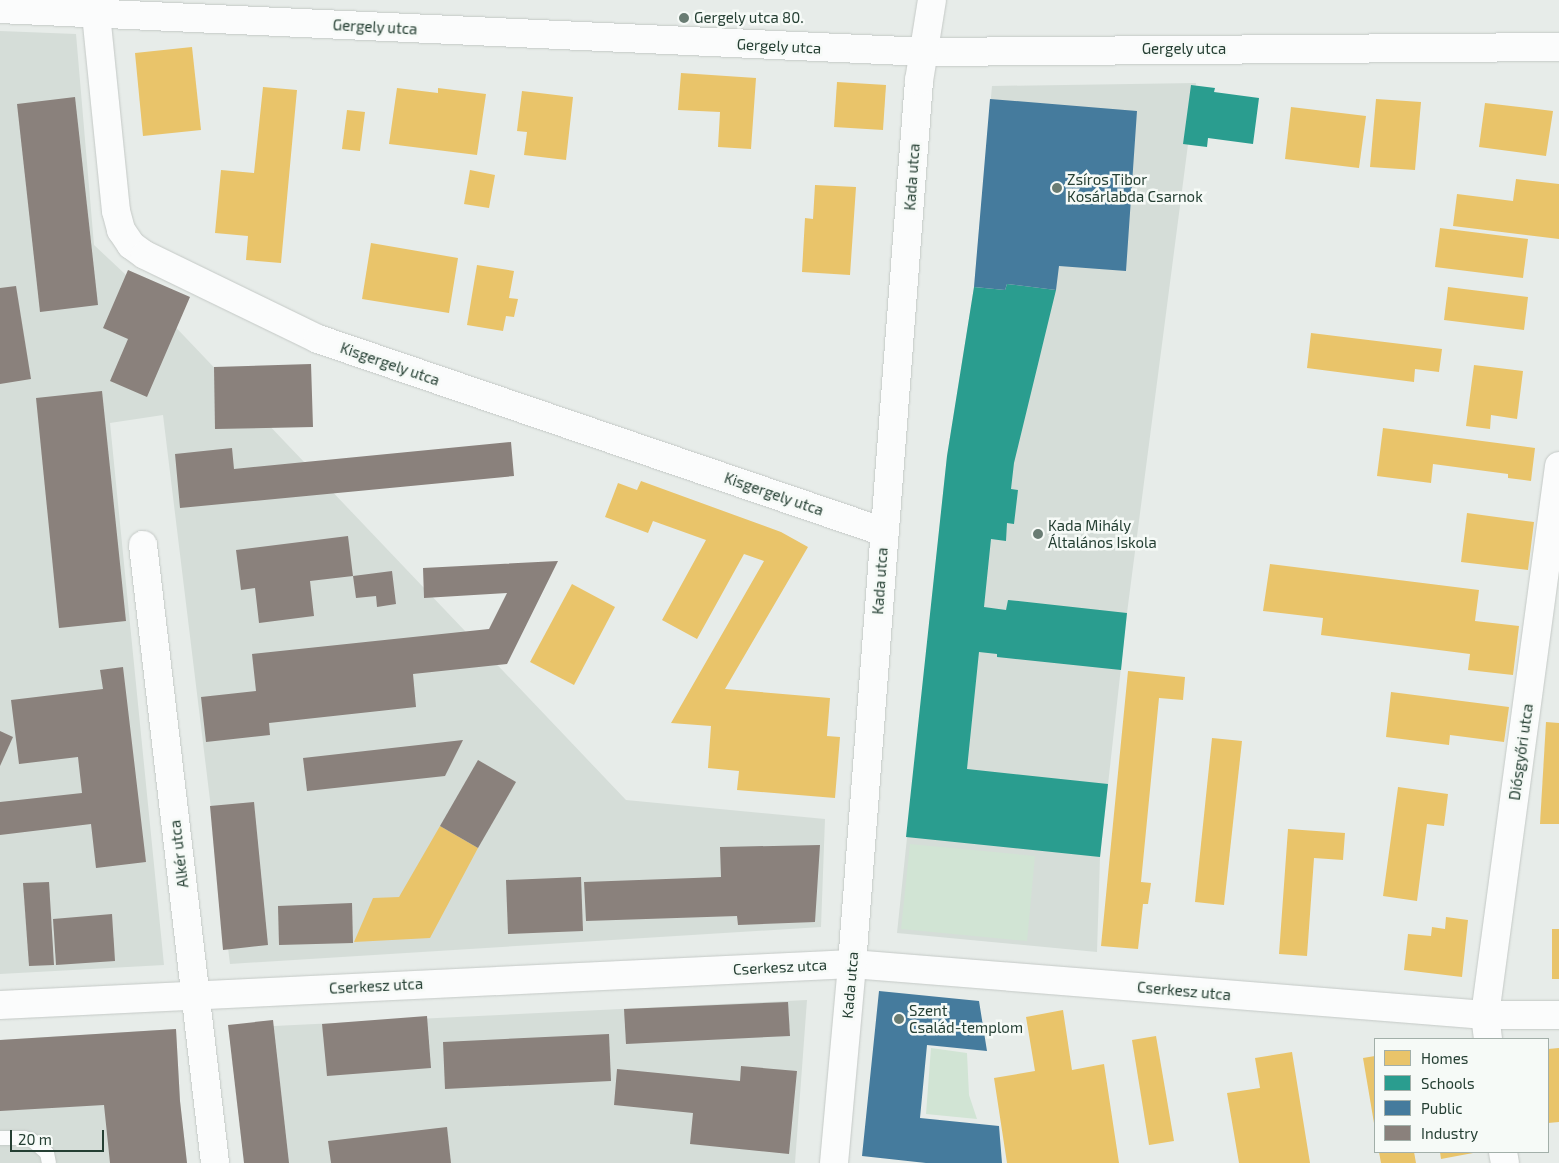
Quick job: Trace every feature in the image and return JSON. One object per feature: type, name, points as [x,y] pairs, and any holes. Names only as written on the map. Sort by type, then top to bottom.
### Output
[{"type":"street","name":"Kada utca","points":[[834,1163],[852,964],[919,81],[932,0]]},
{"type":"street","name":"Gergely utca","points":[[0,9],[97,7],[924,52],[1559,47]]},
{"type":"street","name":"Kisgergely utca","points":[[97,7],[116,211],[121,230],[131,245],[144,255],[318,339],[884,532]]},
{"type":"street","name":"Diósgyőri utca","points":[[1487,1027],[1555,529],[1559,466]]},
{"type":"street","name":"Alkér utca","points":[[143,545],[215,1163]]},
{"type":"street","name":"Cserkesz utca","points":[[0,1005],[852,964],[1487,1027],[1559,1016]]},
{"type":"lane","points":[[0,1138],[24,1138],[33,1141],[47,1153],[48,1163]]},
{"type":"shaded area","points":[[0,31],[76,34],[94,245],[125,274],[626,800],[825,819],[821,927],[230,964],[163,415],[110,423],[164,965],[0,974]]},
{"type":"shaded area","name":"Kada Mihály Általános Iskola","points":[[1196,83],[1127,613],[1100,857],[1097,952],[897,933],[947,456],[974,287],[992,86]]},
{"type":"shaded area","points":[[807,1000],[795,1163],[246,1163],[231,1028]]},
{"type":"shaded area","points":[[176,1029],[180,1101],[187,1163],[0,1163],[0,1040]]},
{"type":"green space","points":[[910,844],[1035,856],[1027,941],[901,929]]},
{"type":"green space","points":[[931,1048],[967,1053],[969,1095],[977,1119],[926,1114]]},
{"type":"building: Homes","points":[[192,47],[201,130],[143,136],[135,53]]},
{"type":"building: Homes","points":[[681,73],[756,78],[751,149],[718,147],[720,112],[678,110]]},
{"type":"building: Homes","points":[[837,82],[886,85],[883,130],[834,127]]},
{"type":"building: Homes","points":[[263,87],[297,90],[281,263],[246,260],[248,236],[215,233],[221,170],[254,173]]},
{"type":"building: Homes","points":[[397,88],[438,93],[438,88],[486,94],[477,155],[389,144]]},
{"type":"building: Homes","points":[[522,91],[573,97],[566,160],[524,155],[527,132],[517,131]]},
{"type":"building: Homes","points":[[1376,99],[1421,102],[1415,170],[1370,167]]},
{"type":"building: Homes","points":[[1485,103],[1553,111],[1546,156],[1479,147]]},
{"type":"building: Homes","points":[[1291,107],[1366,116],[1359,168],[1285,159]]},
{"type":"building: Homes","points":[[347,110],[365,112],[360,151],[342,149]]},
{"type":"building: Homes","points":[[470,170],[495,175],[489,208],[464,204]]},
{"type":"building: Homes","points":[[1516,179],[1559,184],[1559,239],[1453,226],[1457,194],[1513,201]]},
{"type":"building: Homes","points":[[815,185],[856,187],[850,275],[802,272],[805,218],[813,219]]},
{"type":"building: Homes","points":[[1440,228],[1528,239],[1523,278],[1435,267]]},
{"type":"building: Homes","points":[[371,243],[458,258],[449,313],[362,299]]},
{"type":"building: Homes","points":[[477,265],[514,271],[509,298],[518,299],[514,317],[506,316],[503,331],[467,325]]},
{"type":"building: Homes","points":[[1448,287],[1528,297],[1524,330],[1444,320]]},
{"type":"building: Homes","points":[[1311,333],[1442,349],[1439,372],[1415,369],[1414,382],[1307,368]]},
{"type":"building: Homes","points":[[1474,365],[1523,371],[1517,419],[1491,415],[1490,429],[1466,426]]},
{"type":"building: Homes","points":[[1383,428],[1535,448],[1531,481],[1508,478],[1508,474],[1433,464],[1431,483],[1377,476]]},
{"type":"building: Homes","points":[[641,481],[781,532],[808,547],[725,689],[830,698],[827,736],[840,737],[835,798],[737,790],[739,771],[708,768],[711,726],[671,723],[764,561],[744,554],[697,639],[662,620],[706,540],[653,521],[648,533],[605,517],[618,483],[637,490]]},
{"type":"building: Homes","points":[[1467,513],[1534,522],[1528,570],[1461,562]]},
{"type":"building: Homes","points":[[1270,564],[1479,590],[1475,621],[1519,626],[1513,675],[1468,670],[1470,654],[1321,635],[1323,618],[1263,611]]},
{"type":"building: Homes","points":[[572,584],[615,607],[574,685],[530,662]]},
{"type":"building: Homes","points":[[1128,671],[1185,677],[1183,700],[1159,698],[1141,882],[1151,883],[1148,904],[1143,904],[1138,949],[1101,946]]},
{"type":"building: Homes","points":[[1391,692],[1509,707],[1504,742],[1450,735],[1449,745],[1386,737]]},
{"type":"building: Homes","points":[[1546,722],[1559,723],[1559,824],[1540,824]]},
{"type":"building: Homes","points":[[1212,738],[1242,741],[1224,905],[1195,902]]},
{"type":"building: Homes","points":[[1398,787],[1448,794],[1444,826],[1427,824],[1417,901],[1383,896]]},
{"type":"building: Homes","points":[[440,826],[478,848],[430,938],[354,942],[373,898],[399,897]]},
{"type":"building: Homes","points":[[1288,829],[1345,833],[1343,860],[1314,858],[1307,956],[1279,954]]},
{"type":"building: Homes","points":[[1446,917],[1468,920],[1462,977],[1404,970],[1408,934],[1431,936],[1432,927],[1445,929]]},
{"type":"building: Homes","points":[[1552,929],[1559,929],[1559,979],[1552,979]]},
{"type":"building: Homes","points":[[1063,1010],[1072,1070],[1104,1064],[1119,1163],[1007,1163],[994,1078],[1035,1071],[1026,1017]]},
{"type":"building: Homes","points":[[1156,1036],[1174,1141],[1149,1145],[1132,1040]]},
{"type":"building: Homes","points":[[1559,1048],[1559,1122],[1549,1123],[1549,1049]]},
{"type":"building: Homes","points":[[1292,1052],[1310,1163],[1239,1163],[1227,1093],[1260,1088],[1255,1058]]},
{"type":"building: Homes","points":[[1374,1056],[1374,1123],[1363,1058]]},
{"type":"building: Homes","points":[[1379,1153],[1414,1153],[1416,1163],[1381,1163]]},
{"type":"building: Homes","points":[[1440,1153],[1473,1153],[1441,1159]]},
{"type":"building: Schools","points":[[1191,85],[1215,88],[1214,92],[1259,98],[1253,144],[1208,138],[1207,147],[1183,144]]},
{"type":"building: Schools","points":[[1007,284],[1056,290],[1014,463],[1011,489],[1018,490],[1014,524],[1007,523],[1006,541],[991,539],[984,607],[1006,610],[1008,600],[1127,613],[1121,670],[997,657],[997,654],[979,652],[967,769],[1108,784],[1100,857],[906,837],[947,456],[974,287],[1005,290]]},
{"type":"building: Public","name":"Zsíros Tibor Kosárlabda Csarnok","points":[[990,99],[1137,111],[1126,271],[1059,266],[1056,290],[1007,284],[1005,290],[974,287]]},
{"type":"building: Public","points":[[879,991],[979,1001],[987,1051],[927,1045],[920,1118],[999,1126],[1002,1163],[926,1163],[862,1156]]},
{"type":"building: Industry","points":[[75,97],[98,305],[40,312],[17,104]]},
{"type":"building: Industry","points":[[128,270],[190,297],[147,397],[110,381],[128,339],[103,328]]},
{"type":"building: Industry","points":[[16,286],[31,379],[0,384],[0,288]]},
{"type":"building: Industry","points":[[311,364],[313,427],[215,429],[214,367]]},
{"type":"building: Industry","points":[[102,391],[126,621],[59,628],[36,398]]},
{"type":"building: Industry","points":[[511,442],[514,476],[180,508],[175,454],[232,448],[234,469]]},
{"type":"building: Industry","points":[[348,536],[353,576],[310,581],[314,616],[259,623],[255,588],[241,590],[236,550]]},
{"type":"building: Industry","points":[[558,561],[507,664],[413,674],[416,707],[269,723],[270,735],[206,742],[201,697],[256,691],[252,654],[489,629],[507,593],[424,598],[423,568]]},
{"type":"building: Industry","points":[[392,571],[396,604],[377,607],[376,596],[356,598],[353,576]]},
{"type":"building: Industry","points":[[123,667],[146,862],[96,868],[91,824],[0,835],[0,802],[82,793],[78,757],[19,764],[11,700],[103,689],[100,670]]},
{"type":"building: Industry","points":[[0,731],[13,737],[0,766]]},
{"type":"building: Industry","points":[[463,740],[445,776],[307,791],[303,758]]},
{"type":"building: Industry","points":[[478,760],[516,782],[478,848],[440,826]]},
{"type":"building: Industry","points":[[254,802],[268,945],[223,950],[210,806]]},
{"type":"building: Industry","points":[[820,845],[815,922],[738,925],[737,916],[586,921],[584,882],[721,877],[720,847]]},
{"type":"building: Industry","points":[[581,877],[583,931],[508,934],[506,880]]},
{"type":"building: Industry","points":[[49,882],[54,965],[29,966],[23,883]]},
{"type":"building: Industry","points":[[352,903],[353,943],[279,945],[278,906]]},
{"type":"building: Industry","points":[[112,914],[115,961],[56,965],[53,919]]},
{"type":"building: Industry","points":[[788,1002],[790,1036],[626,1044],[624,1009]]},
{"type":"building: Industry","points":[[427,1016],[431,1068],[327,1076],[322,1024]]},
{"type":"building: Industry","points":[[273,1020],[289,1163],[244,1163],[228,1025]]},
{"type":"building: Industry","points":[[176,1029],[180,1101],[187,1163],[110,1163],[104,1105],[0,1111],[0,1040]]},
{"type":"building: Industry","points":[[609,1034],[611,1081],[445,1089],[443,1042]]},
{"type":"building: Industry","points":[[741,1066],[797,1071],[789,1154],[690,1144],[693,1113],[614,1105],[617,1069],[740,1081]]},
{"type":"building: Industry","points":[[447,1127],[451,1163],[331,1163],[328,1141]]},
{"type":"place","name":"Gergely utca 80.","points":[[684,18]]},
{"type":"place","name":"Zsíros Tibor Kosárlabda Csarnok","points":[[1057,188]]},
{"type":"place","name":"Kada Mihály Általános Iskola","points":[[1038,534]]},
{"type":"place","name":"Szent Család-templom","points":[[899,1019]]}]
